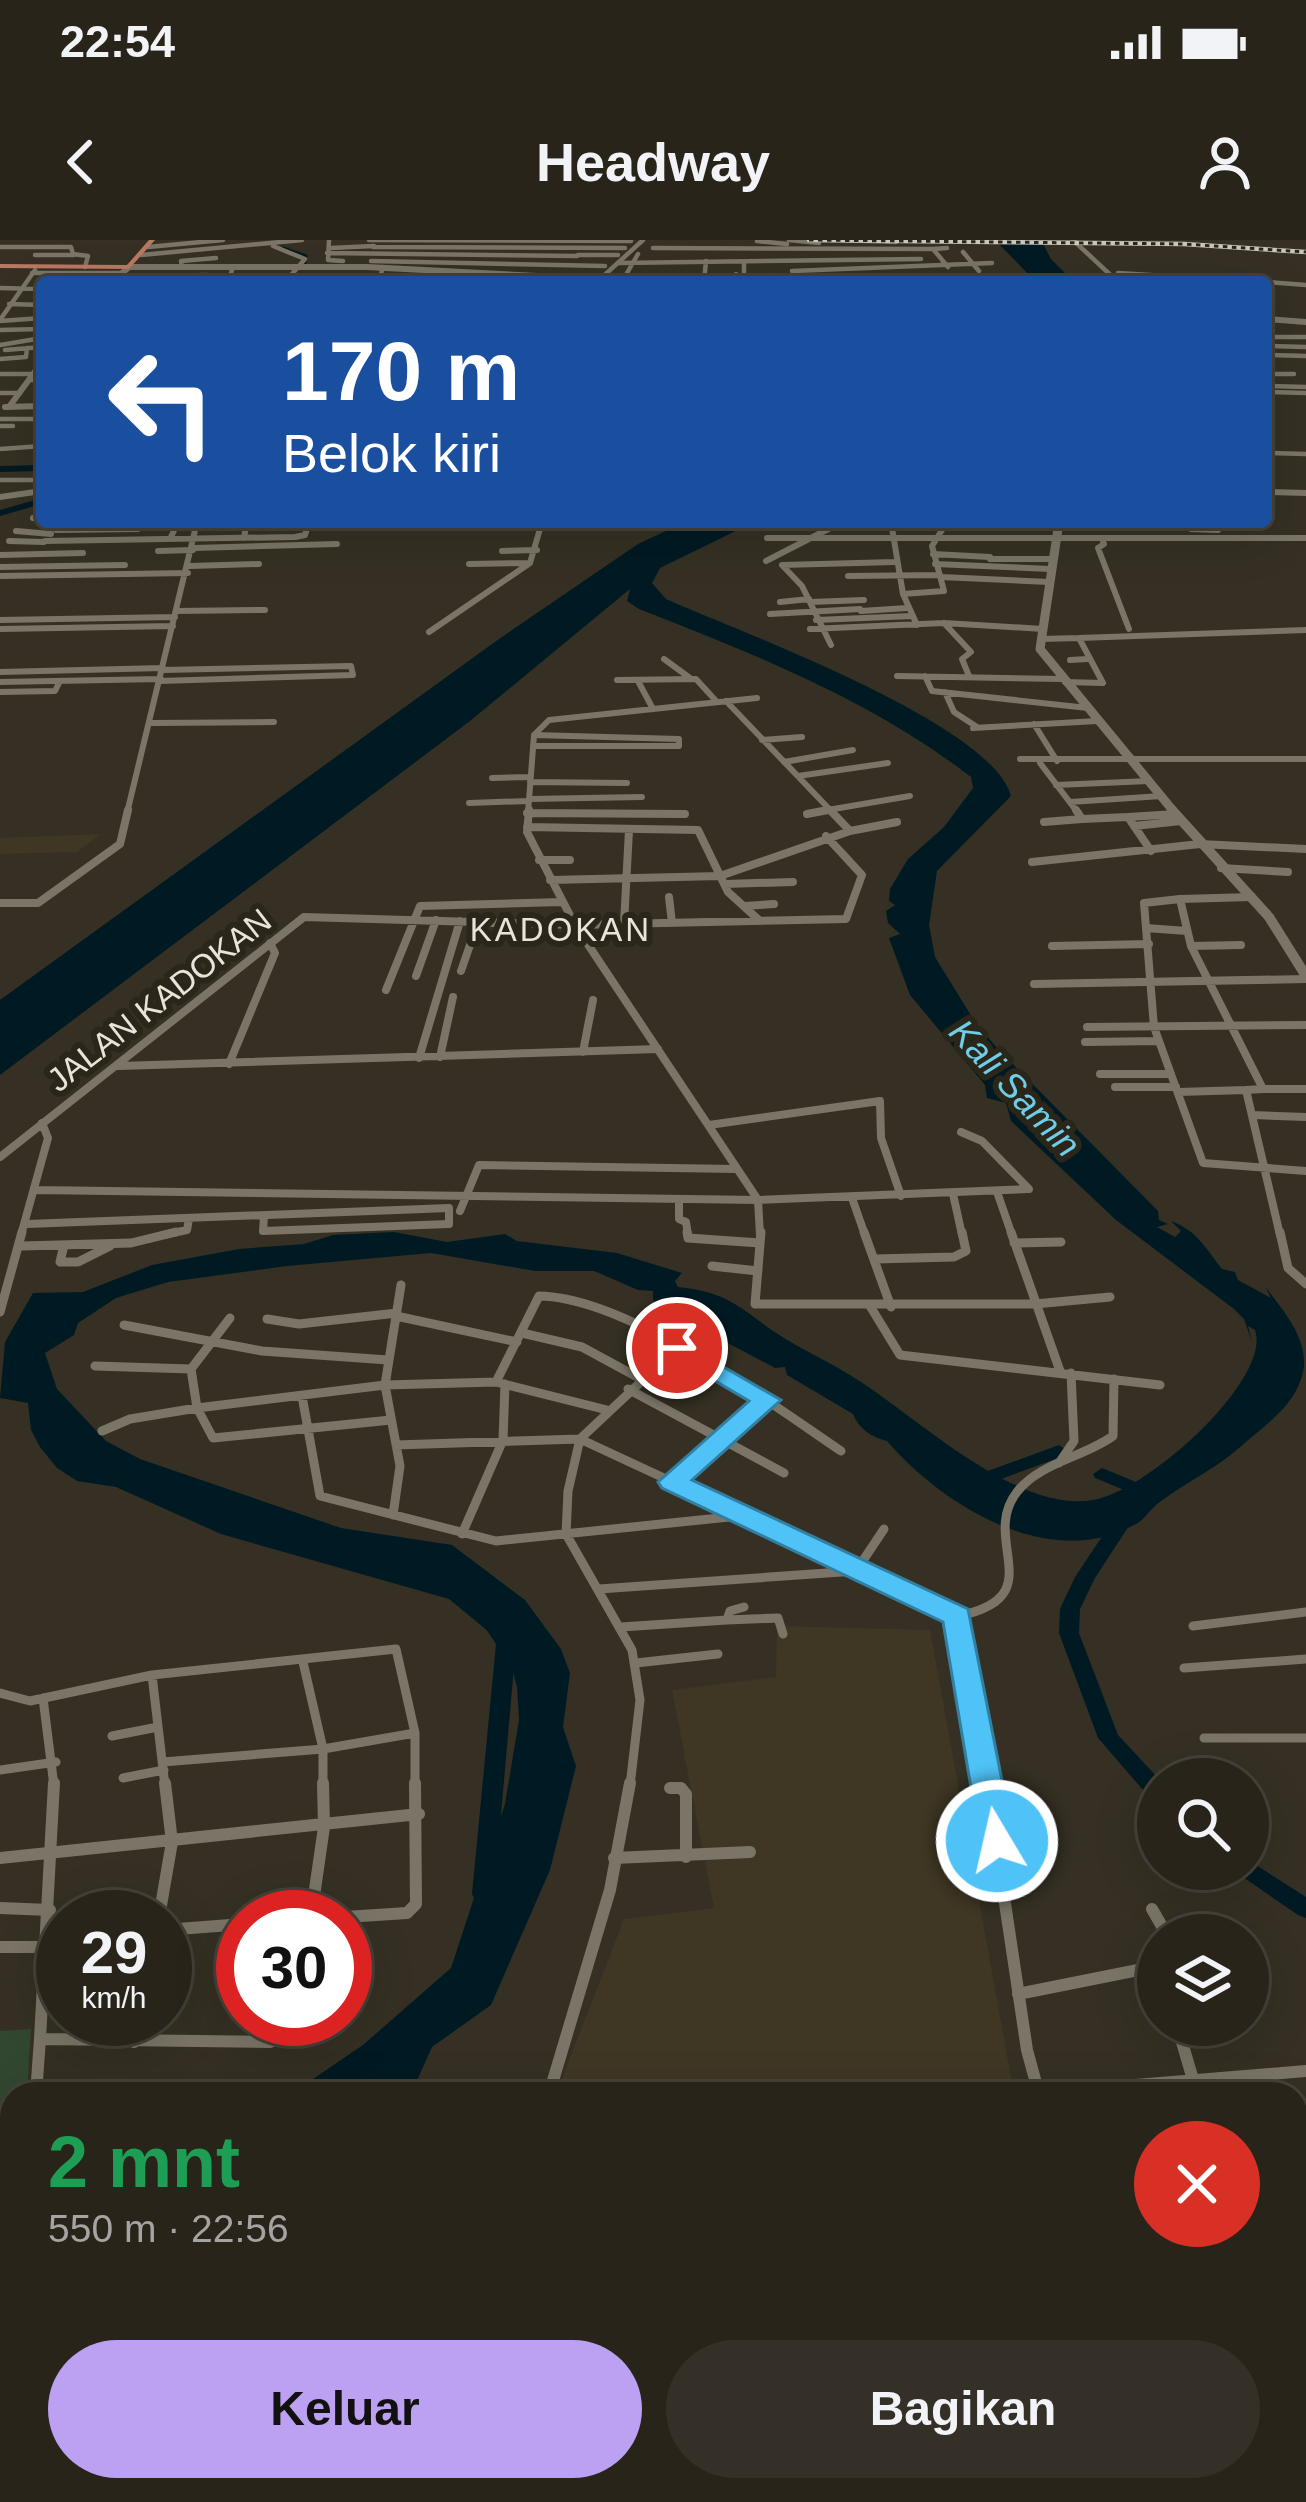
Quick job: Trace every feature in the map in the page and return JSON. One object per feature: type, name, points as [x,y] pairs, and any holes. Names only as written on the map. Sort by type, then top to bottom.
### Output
[{"type":"main road","points":[[0,266],[85,267],[121,275],[150,243]]},
{"type":"street","points":[[0,247],[10,240]]},
{"type":"street","points":[[23,266],[49,240]]},
{"type":"street","points":[[150,243],[223,240]]},
{"type":"street","points":[[182,267],[182,260],[302,240]]},
{"type":"street","points":[[329,240],[330,262],[371,251],[538,240],[632,241]]},
{"type":"street","points":[[534,264],[538,240]]},
{"type":"street","points":[[642,263],[660,240]]},
{"type":"street","points":[[656,263],[676,240]]},
{"type":"street","points":[[689,240],[692,250]]},
{"type":"street","points":[[754,240],[827,248],[933,249],[943,245]]},
{"type":"street","points":[[754,240],[760,263]]},
{"type":"street","points":[[789,240],[806,245]]},
{"type":"street","points":[[1073,240],[1116,276]]},
{"type":"street","points":[[562,276],[589,241]]},
{"type":"street","points":[[597,276],[632,241]]},
{"type":"street","points":[[652,248],[735,245],[782,249],[843,241],[943,245],[968,276]]},
{"type":"street","points":[[267,243],[302,255],[305,261],[293,276]]},
{"type":"street","points":[[600,276],[643,245]]},
{"type":"street","points":[[621,276],[643,245]]},
{"type":"street","points":[[806,245],[809,271]]},
{"type":"street","points":[[481,275],[492,246]]},
{"type":"street","points":[[314,276],[321,267],[342,257],[371,251],[492,246],[618,255]]},
{"type":"street","points":[[705,276],[711,246]]},
{"type":"street","points":[[0,247],[71,248],[74,255]]},
{"type":"street","points":[[536,252],[625,248]]},
{"type":"street","points":[[827,248],[838,276]]},
{"type":"street","points":[[855,248],[860,260]]},
{"type":"street","points":[[882,248],[887,260]]},
{"type":"street","points":[[918,248],[923,276]]},
{"type":"street","points":[[432,249],[487,263],[605,266]]},
{"type":"street","points":[[782,249],[795,276]]},
{"type":"street","points":[[933,249],[954,276]]},
{"type":"street","points":[[315,250],[342,257]]},
{"type":"street","points":[[371,251],[383,267],[488,276]]},
{"type":"street","points":[[963,252],[979,276]]},
{"type":"street","points":[[35,255],[88,256],[85,267]]},
{"type":"street","points":[[141,255],[213,255]]},
{"type":"street","points":[[213,255],[222,267]]},
{"type":"street","points":[[675,263],[676,255]]},
{"type":"street","points":[[619,263],[809,261],[922,269],[963,267],[987,258],[992,263],[974,263]]},
{"type":"street","points":[[793,273],[860,260],[921,259]]},
{"type":"street","points":[[835,266],[879,266],[877,260]]},
{"type":"street","points":[[744,262],[744,276]]},
{"type":"street","points":[[3,312],[35,270],[121,275],[182,267],[207,274],[222,267],[321,267]]},
{"type":"street","points":[[230,276],[233,267]]},
{"type":"street","points":[[381,276],[383,267]]},
{"type":"street","points":[[1272,283],[1306,285]]},
{"type":"street","points":[[0,288],[36,285]]},
{"type":"street","points":[[3,312],[36,306]]},
{"type":"street","points":[[3,312],[36,317]]},
{"type":"street","points":[[1272,320],[1306,322]]},
{"type":"street","points":[[1289,321],[1305,341]]},
{"type":"street","points":[[0,330],[36,334]]},
{"type":"street","points":[[0,346],[36,337]]},
{"type":"street","points":[[1272,338],[1305,341]]},
{"type":"street","points":[[1272,345],[1305,341]]},
{"type":"street","points":[[0,346],[36,347]]},
{"type":"street","points":[[0,359],[26,357],[27,348]]},
{"type":"street","points":[[1272,355],[1305,358]]},
{"type":"street","points":[[0,374],[36,370]]},
{"type":"street","points":[[2,414],[36,371]]},
{"type":"street","points":[[0,393],[20,393]]},
{"type":"street","points":[[2,414],[36,407]]},
{"type":"street","points":[[2,414],[36,417]]},
{"type":"street","points":[[2,414],[13,426]]},
{"type":"street","points":[[0,449],[36,446]]},
{"type":"street","points":[[1272,453],[1306,454]]},
{"type":"street","points":[[0,480],[36,480]]},
{"type":"street","points":[[0,497],[36,492]]},
{"type":"street","points":[[1272,492],[1306,493]]},
{"type":"street","points":[[35,567],[49,537],[60,528]]},
{"type":"street","points":[[170,539],[175,528]]},
{"type":"street","points":[[0,904],[38,903],[120,844],[196,528]]},
{"type":"street","points":[[244,538],[246,528]]},
{"type":"street","points":[[272,538],[274,528]]},
{"type":"street","points":[[158,550],[244,538],[303,536],[306,528]]},
{"type":"street","points":[[429,632],[530,563],[541,528]]},
{"type":"street","points":[[766,561],[829,528]]},
{"type":"street","points":[[891,528],[907,608],[924,636]]},
{"type":"street","points":[[932,600],[944,598],[933,554],[934,539],[942,528]]},
{"type":"street","points":[[1034,984],[1210,982],[1304,971],[1252,897],[1200,844],[1040,649],[1057,528]]},
{"type":"street","points":[[1103,528],[1104,544],[1098,548],[1130,629]]},
{"type":"street","points":[[1192,528],[1204,538]]},
{"type":"street","points":[[1247,528],[1251,538]]},
{"type":"street","points":[[9,542],[138,529]]},
{"type":"street","points":[[16,531],[89,540],[170,539],[194,545],[337,544]]},
{"type":"street","points":[[767,538],[1306,538]]},
{"type":"street","points":[[79,566],[89,540]]},
{"type":"street","points":[[502,551],[537,550]]},
{"type":"street","points":[[0,555],[83,554]]},
{"type":"street","points":[[933,554],[1051,564]]},
{"type":"street","points":[[831,644],[802,586],[782,569],[784,563],[896,562]]},
{"type":"street","points":[[469,564],[530,563]]},
{"type":"street","points":[[0,572],[259,564]]},
{"type":"street","points":[[935,564],[1051,564]]},
{"type":"street","points":[[0,572],[125,565]]},
{"type":"street","points":[[848,575],[1049,582]]},
{"type":"street","points":[[904,594],[942,592]]},
{"type":"street","points":[[780,602],[907,608]]},
{"type":"street","points":[[770,614],[811,604]]},
{"type":"street","points":[[862,605],[867,628]]},
{"type":"street","points":[[0,625],[69,628],[265,610]]},
{"type":"street","points":[[945,613],[945,623],[971,652],[962,659],[969,676]]},
{"type":"street","points":[[0,625],[175,618]]},
{"type":"street","points":[[810,629],[862,618],[1079,638],[1306,630]]},
{"type":"street","points":[[69,628],[72,619]]},
{"type":"street","points":[[818,624],[867,628],[914,622]]},
{"type":"street","points":[[896,676],[1103,683],[1079,638]]},
{"type":"street","points":[[664,659],[721,702],[850,831]]},
{"type":"street","points":[[1070,660],[1088,659]]},
{"type":"street","points":[[0,671],[93,668],[162,675],[266,678],[353,675],[350,666],[268,668],[162,675],[89,680],[0,682]]},
{"type":"street","points":[[89,680],[93,668]]},
{"type":"street","points":[[266,678],[268,668]]},
{"type":"street","points":[[925,676],[928,692],[1088,708]]},
{"type":"street","points":[[617,680],[691,678]]},
{"type":"street","points":[[0,692],[55,691],[60,681]]},
{"type":"street","points":[[638,681],[653,709]]},
{"type":"street","points":[[946,692],[956,714],[976,728],[1097,721]]},
{"type":"street","points":[[757,698],[552,718],[534,735],[527,827],[539,860],[575,925],[758,1199],[758,1306],[1035,1304],[1110,1298]]},
{"type":"street","points":[[151,723],[274,722]]},
{"type":"street","points":[[1034,724],[1057,761]]},
{"type":"street","points":[[534,735],[679,739],[679,746]]},
{"type":"street","points":[[762,740],[802,737]]},
{"type":"street","points":[[533,746],[696,746]]},
{"type":"street","points":[[784,762],[853,751]]},
{"type":"street","points":[[1021,759],[1040,763],[1130,756],[1306,759]]},
{"type":"street","points":[[797,776],[888,763]]},
{"type":"street","points":[[1040,763],[1082,819]]},
{"type":"street","points":[[492,778],[628,782]]},
{"type":"street","points":[[1056,785],[1149,781]]},
{"type":"street","points":[[806,814],[910,796]]},
{"type":"street","points":[[1070,802],[1162,796]]},
{"type":"street","points":[[470,803],[642,797]]},
{"type":"street","points":[[527,813],[685,814]]},
{"type":"street","points":[[1128,817],[1150,851]]},
{"type":"street","points":[[1044,822],[1179,817]]},
{"type":"street","points":[[1134,826],[1179,817]]},
{"type":"street","points":[[723,880],[826,836],[897,822]]},
{"type":"street","points":[[527,827],[698,830],[723,880],[760,921]]},
{"type":"street","points":[[624,924],[629,830]]},
{"type":"street","name":"JALAN KADOKAN","points":[[0,1157],[310,916],[575,925],[846,920],[862,875],[826,836]]},
{"type":"street","points":[[1032,862],[1200,844],[1306,849]]},
{"type":"street","points":[[1254,847],[1263,870]]},
{"type":"street","points":[[539,860],[570,860]]},
{"type":"street","points":[[1221,868],[1288,872]]},
{"type":"street","points":[[550,880],[793,882]]},
{"type":"street","points":[[669,896],[672,923]]},
{"type":"street","points":[[1252,897],[1144,903],[1154,1027],[1203,1163],[1306,1171]]},
{"type":"street","points":[[1180,899],[1191,946],[1263,1089]]},
{"type":"street","points":[[386,990],[424,906],[562,902]]},
{"type":"street","points":[[745,906],[774,904]]},
{"type":"street","points":[[715,905],[722,922]]},
{"type":"street","points":[[416,976],[436,920]]},
{"type":"street","points":[[419,1058],[460,921]]},
{"type":"street","points":[[461,971],[478,922]]},
{"type":"street","points":[[1146,928],[1187,931]]},
{"type":"street","points":[[229,1064],[275,953],[270,944]]},
{"type":"street","points":[[1052,946],[1149,944]]},
{"type":"street","points":[[1191,946],[1241,945]]},
{"type":"street","points":[[440,1057],[454,997]]},
{"type":"street","points":[[583,1052],[592,1000]]},
{"type":"street","points":[[1087,1027],[1306,1025]]},
{"type":"street","points":[[1085,1042],[1160,1041]]},
{"type":"street","points":[[119,1066],[658,1049]]},
{"type":"street","points":[[1100,1074],[1171,1074]]},
{"type":"street","points":[[1115,1087],[1306,1089]]},
{"type":"street","points":[[1246,1090],[1288,1268],[1306,1285]]},
{"type":"street","points":[[709,1125],[880,1101],[881,1138],[901,1196]]},
{"type":"street","points":[[1253,1115],[1306,1117]]},
{"type":"street","points":[[0,1312],[4,1278],[22,1246],[48,1138],[42,1123]]},
{"type":"street","points":[[36,1190],[758,1199],[1030,1187],[982,1142],[961,1132]]},
{"type":"street","points":[[460,1211],[479,1165],[736,1169]]},
{"type":"street","points":[[997,1192],[1035,1304],[1066,1372],[1074,1441],[1059,1463]]},
{"type":"street","points":[[875,1259],[955,1257],[966,1251],[953,1194]]},
{"type":"street","points":[[852,1198],[891,1306]]},
{"type":"street","points":[[679,1199],[679,1219],[686,1223],[688,1238],[760,1243]]},
{"type":"street","points":[[27,1224],[449,1208],[450,1216],[449,1224],[263,1232],[264,1216]]},
{"type":"street","points":[[22,1246],[115,1243],[184,1231],[189,1219]]},
{"type":"street","points":[[1014,1243],[1061,1242]]},
{"type":"street","points":[[64,1245],[60,1262],[71,1264],[115,1243]]},
{"type":"street","points":[[712,1266],[758,1271]]},
{"type":"street","points":[[393,1515],[400,1476],[386,1385],[401,1285]]},
{"type":"street","points":[[462,1534],[503,1440],[500,1383],[538,1296],[550,1292],[614,1316],[677,1348],[841,1450]]},
{"type":"street","points":[[869,1306],[900,1355],[1160,1385]]},
{"type":"street","points":[[266,1319],[299,1324],[397,1314],[582,1347],[640,1379]]},
{"type":"street","points":[[230,1318],[191,1370],[197,1408],[213,1438],[391,1420]]},
{"type":"street","points":[[124,1325],[212,1343],[388,1360]]},
{"type":"street","points":[[553,2082],[592,1964],[636,1754],[640,1700],[636,1663],[621,1627],[566,1534],[568,1491],[580,1439],[677,1348]]},
{"type":"street","points":[[95,1366],[191,1370]]},
{"type":"street","points":[[396,1445],[580,1439],[958,1616],[980,1612],[998,1600],[1012,1561],[1007,1508],[1016,1493],[1059,1463],[1098,1449],[1113,1436],[1117,1420],[1114,1379]]},
{"type":"street","points":[[102,1431],[130,1419],[197,1408],[386,1385],[500,1383],[607,1410]]},
{"type":"street","points":[[628,1390],[784,1473]]},
{"type":"street","points":[[302,1396],[320,1496],[496,1540],[743,1516]]},
{"type":"street","points":[[673,1482],[767,1400]]},
{"type":"street","points":[[856,1571],[884,1529]]},
{"type":"street","points":[[599,1589],[856,1571]]},
{"type":"street","points":[[727,1620],[730,1611],[743,1607]]},
{"type":"street","points":[[1192,1626],[1306,1612]]},
{"type":"street","points":[[958,1616],[992,1807],[1018,1994],[1037,2082]]},
{"type":"street","points":[[621,1627],[778,1618],[783,1634]]},
{"type":"street","points":[[0,1693],[23,1702],[152,1675],[396,1649],[415,1732],[419,1814],[414,1910],[372,1914]]},
{"type":"street","points":[[636,1663],[718,1654]]},
{"type":"street","points":[[1184,1668],[1306,1659]]},
{"type":"street","points":[[303,1661],[323,1749],[324,1827],[315,1890]]},
{"type":"street","points":[[152,1675],[172,1841],[164,1890]]},
{"type":"street","points":[[44,1698],[56,1762],[52,1890]]},
{"type":"street","points":[[112,1736],[158,1727]]},
{"type":"street","points":[[122,1778],[164,1766],[323,1749],[415,1732]]},
{"type":"street","points":[[1204,1738],[1306,1738]]},
{"type":"street","points":[[0,1770],[56,1762]]},
{"type":"street","points":[[670,1789],[681,1788],[686,1794],[686,1857]]},
{"type":"street","points":[[0,1858],[419,1814]]},
{"type":"street","points":[[614,1858],[751,1852]]},
{"type":"street","points":[[0,1909],[36,1910]]},
{"type":"street","points":[[1152,1910],[1154,1914]]},
{"type":"street","points":[[0,1947],[36,1944]]},
{"type":"street","points":[[1018,1994],[1137,1970]]},
{"type":"street","points":[[37,2082],[39,2046]]},
{"type":"street","points":[[1184,2046],[1194,2082]]},
{"type":"street","points":[[1253,2082],[1306,2071]]},
{"type":"shaded area","points":[[101,834],[77,852],[0,854],[0,838]]},
{"type":"shaded area","points":[[777,1626],[930,1630],[1012,2082],[561,2082],[624,1919],[714,1908],[672,1690],[776,1677]]},
{"type":"green space","points":[[31,2029],[28,2082],[0,2082],[0,2031]]},
{"type":"water","points":[[995,240],[1041,240],[1068,276],[1030,276]]},
{"type":"water","points":[[672,528],[742,528],[660,568],[652,583],[666,599],[912,710],[994,768],[1011,796],[937,871],[929,925],[935,957],[975,1022],[998,1049],[1158,1211],[1159,1220],[1168,1224],[1157,1227],[1175,1237],[1181,1231],[1171,1221],[1188,1230],[1222,1269],[1235,1272],[1238,1280],[1271,1298],[1265,1286],[1292,1323],[1304,1366],[1288,1403],[1229,1456],[1156,1505],[1139,1522],[1103,1537],[1069,1541],[1000,1525],[967,1508],[937,1488],[887,1441],[866,1432],[853,1414],[787,1375],[785,1367],[775,1368],[709,1333],[715,1325],[703,1314],[696,1325],[677,1319],[697,1306],[695,1302],[676,1305],[681,1298],[661,1305],[653,1300],[653,1291],[638,1290],[594,1271],[535,1271],[431,1253],[287,1266],[168,1282],[116,1298],[78,1323],[74,1335],[45,1353],[57,1389],[106,1441],[140,1459],[341,1528],[452,1545],[525,1600],[561,1649],[570,1673],[563,1727],[576,1766],[550,1870],[491,2005],[432,2047],[416,2082],[309,2082],[362,2046],[372,2046],[372,2037],[451,1968],[505,1804],[519,1720],[517,1687],[506,1646],[449,1599],[221,1534],[116,1487],[77,1481],[57,1468],[31,1430],[28,1403],[0,1398],[5,1342],[33,1293],[83,1292],[152,1265],[239,1249],[304,1244],[333,1235],[394,1232],[447,1242],[505,1234],[517,1241],[617,1253],[682,1273],[675,1281],[678,1287],[730,1301],[861,1382],[971,1460],[1033,1492],[1064,1500],[1107,1496],[1169,1458],[1224,1405],[1249,1367],[1257,1342],[1255,1330],[1248,1326],[1252,1342],[1244,1319],[1234,1309],[1116,1220],[1011,1121],[1006,1103],[987,1098],[985,1085],[910,995],[889,938],[900,934],[888,923],[886,911],[895,905],[889,901],[890,889],[908,859],[944,827],[973,788],[971,777],[853,702],[639,609],[627,601],[630,589],[470,721],[0,1075],[0,1000],[638,544]]},
{"type":"waterway","points":[[283,248],[306,256],[305,263]]},
{"type":"waterway","points":[[0,469],[36,468]]},
{"type":"waterway","points":[[0,513],[36,503]]},
{"type":"waterway","name":"Kali Samin","points":[[978,1481],[1059,1451]]},
{"type":"waterway","name":"Kali Samin","points":[[1102,1474],[1146,1493]]},
{"type":"waterway","name":"Kali Samin","points":[[1126,1515],[1085,1577],[1070,1609],[1069,1633],[1109,1738],[1137,1769]]},
{"type":"waterway","points":[[483,1894],[506,1644],[494,1626]]},
{"type":"waterway","name":"Kali Samin","points":[[1269,1883],[1306,1909]]},
{"type":"railway","points":[[809,240],[1184,244],[1306,252]]},
{"type":"district","name":"KADOKAN","points":[[561,929]]},
{"type":"route","points":[[677,1348],[767,1400],[673,1482],[958,1616],[997,1841]]}]
